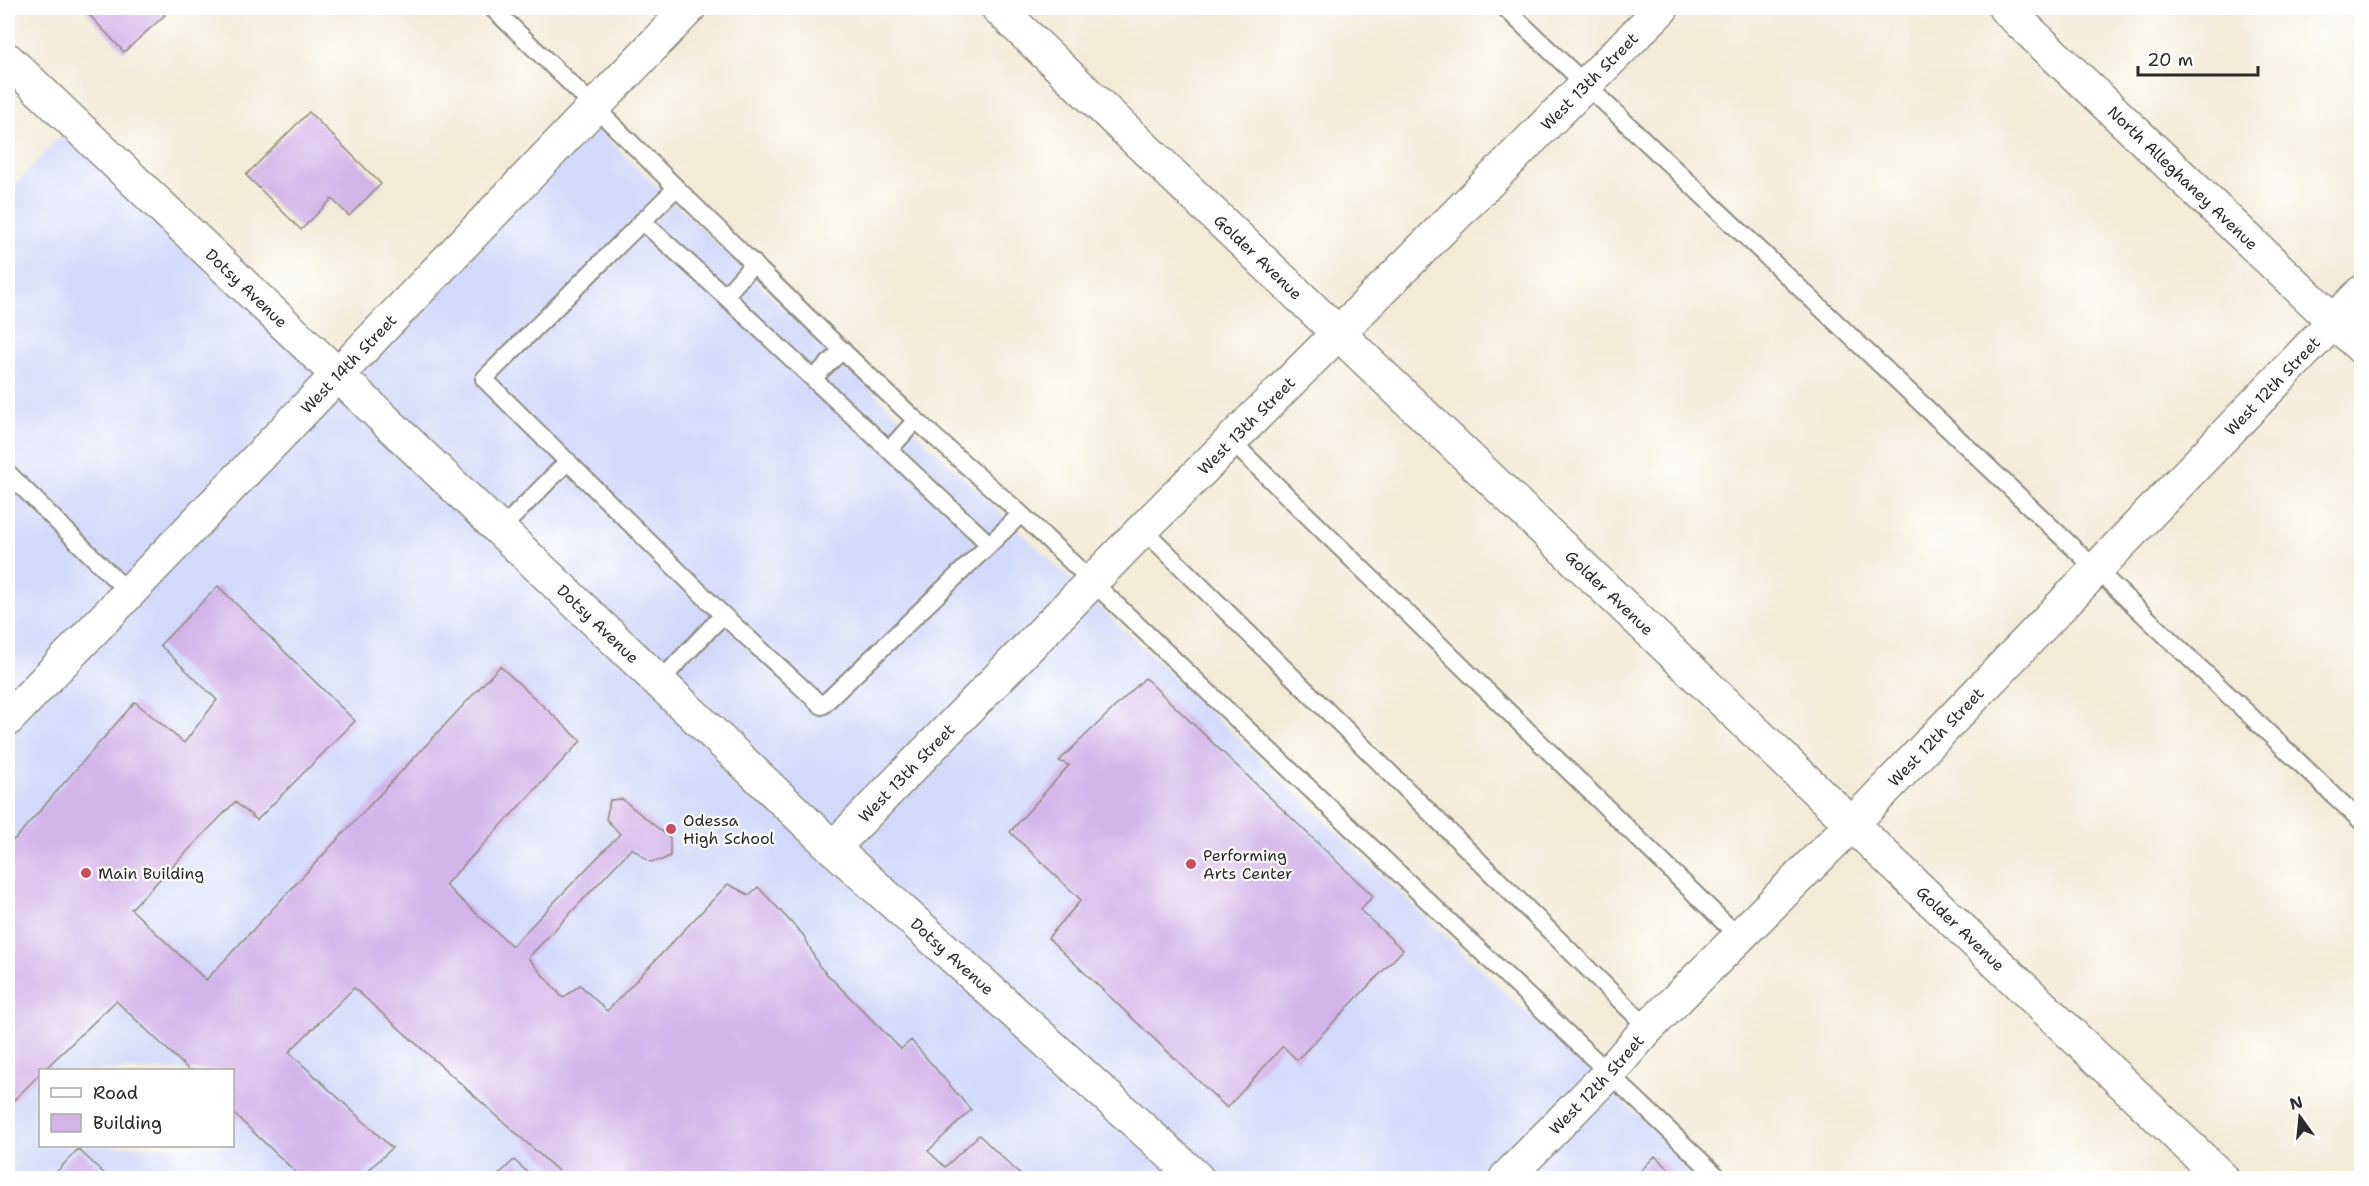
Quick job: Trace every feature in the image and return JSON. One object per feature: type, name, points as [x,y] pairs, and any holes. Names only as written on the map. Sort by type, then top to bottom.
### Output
[{"type":"street","name":"West 14th Street","points":[[8,719],[689,8]]},
{"type":"street","name":"Golder Avenue","points":[[998,8],[2222,1179]]},
{"type":"street","name":"West 13th Street","points":[[833,848],[1143,529],[1662,8]]},
{"type":"street","name":"North Alleghaney Avenue","points":[[2005,8],[2361,348]]},
{"type":"street","name":"Dotsy Avenue","points":[[8,60],[833,848],[1197,1179]]},
{"type":"street","name":"West 12th Street","points":[[1506,1179],[1608,1074],[1648,1028],[1852,824],[2361,292]]},
{"type":"lane","points":[[492,8],[595,105],[676,188],[916,420],[1021,514],[1719,1179]]},
{"type":"lane","points":[[1505,8],[2361,822]]},
{"type":"lane","points":[[676,188],[484,379],[723,615],[822,706],[1021,514]]},
{"type":"lane","points":[[642,221],[989,544]]},
{"type":"lane","points":[[725,296],[754,263]]},
{"type":"lane","points":[[813,378],[843,350]]},
{"type":"lane","points":[[889,450],[916,420]]},
{"type":"lane","points":[[1231,441],[1739,937]]},
{"type":"lane","points":[[500,530],[568,461]]},
{"type":"lane","points":[[8,473],[129,593]]},
{"type":"lane","points":[[1143,529],[1648,1028]]},
{"type":"lane","points":[[658,682],[723,615]]},
{"type":"shaded area","name":"Odessa High School","points":[[585,118],[1568,1052],[1708,1178],[8,1178],[8,193],[67,128],[338,375]]},
{"type":"building","points":[[83,8],[158,8],[165,15],[124,52]]},
{"type":"building","points":[[309,112],[381,184],[349,216],[332,199],[301,230],[246,175]]},
{"type":"building","name":"Main Building","points":[[218,586],[355,721],[257,820],[235,802],[131,909],[206,980],[500,666],[581,741],[445,885],[512,946],[620,834],[606,819],[610,800],[622,799],[670,838],[670,856],[650,862],[632,848],[528,958],[563,998],[580,985],[607,1011],[728,884],[749,895],[758,887],[804,936],[819,966],[901,1049],[911,1040],[971,1110],[928,1151],[945,1167],[979,1135],[1024,1178],[566,1178],[354,988],[289,1052],[392,1148],[360,1178],[302,1178],[234,1114],[234,1069],[188,1069],[116,1001],[45,1069],[39,1069],[39,1075],[8,1106],[8,841],[15,839],[135,702],[184,743],[217,700],[160,645]]},
{"type":"building","name":"Performing Arts Center","points":[[1145,678],[1373,896],[1360,910],[1403,950],[1297,1060],[1283,1046],[1227,1108],[1048,938],[1081,900],[1010,832],[1069,765],[1059,761]]},
{"type":"building","points":[[78,1149],[109,1178],[51,1178]]},
{"type":"building","points":[[1655,1156],[1679,1178],[1634,1178]]},
{"type":"building","points":[[514,1160],[534,1178],[495,1178]]},
{"type":"place","name":"Odessa High School","points":[[671,829]]},
{"type":"place","name":"Performing Arts Center","points":[[1191,864]]},
{"type":"place","name":"Main Building","points":[[86,873]]}]
